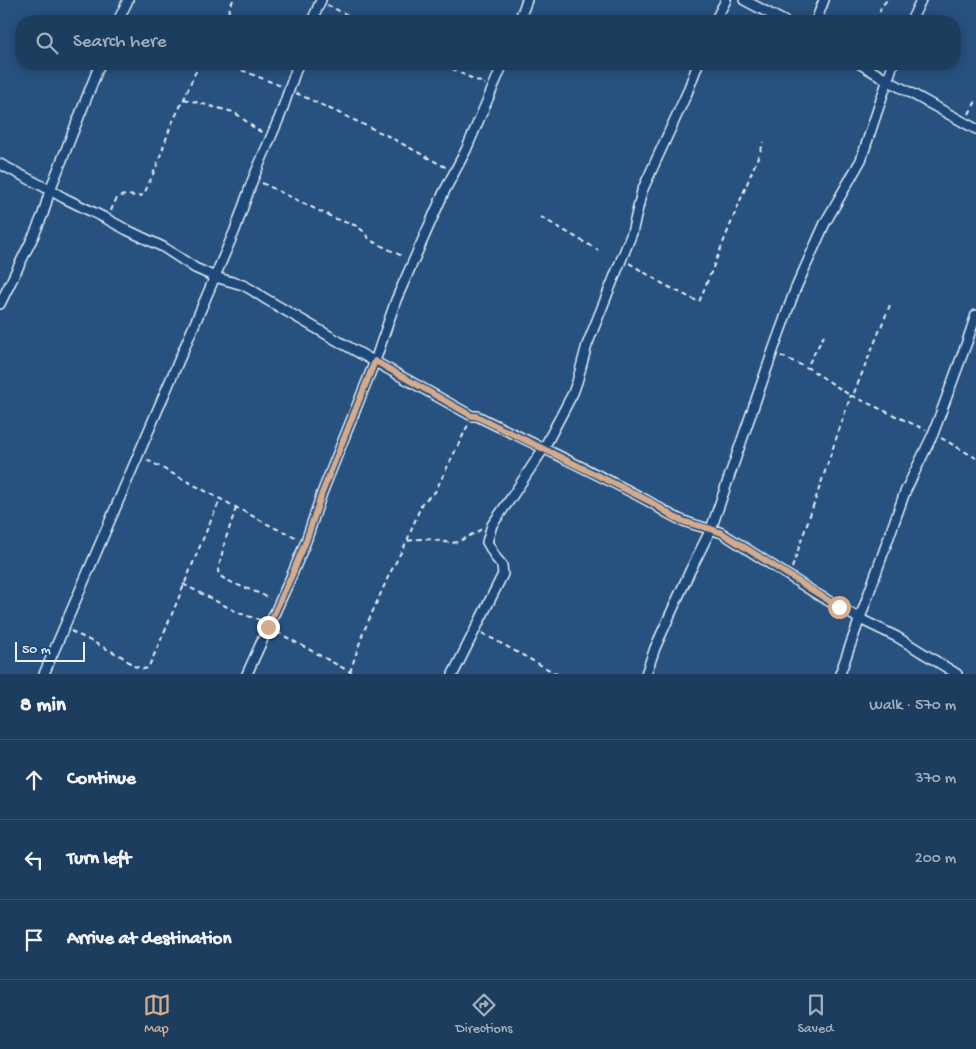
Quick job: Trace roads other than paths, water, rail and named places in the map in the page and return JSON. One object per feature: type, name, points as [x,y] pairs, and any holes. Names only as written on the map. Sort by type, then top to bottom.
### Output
[{"type":"street","points":[[121,15],[128,0]]},
{"type":"street","points":[[521,15],[527,0]]},
{"type":"street","points":[[718,15],[726,0]]},
{"type":"street","points":[[744,0],[773,15]]},
{"type":"street","points":[[818,15],[824,0]]},
{"type":"street","points":[[914,15],[921,0]]},
{"type":"street","points":[[315,15],[321,1]]},
{"type":"street","points":[[0,304],[43,214],[50,190],[98,70]]},
{"type":"street","points":[[44,674],[215,278],[253,179],[280,116],[296,70]]},
{"type":"street","points":[[247,674],[306,541],[322,493],[375,361],[396,300],[444,192],[466,150],[499,70]]},
{"type":"street","points":[[453,674],[503,574],[502,565],[488,542],[492,525],[544,448],[577,382],[587,345],[632,233],[642,191],[696,70]]},
{"type":"street","points":[[870,70],[976,129]]},
{"type":"street","points":[[646,674],[655,648],[711,529],[772,352],[796,290],[825,223],[861,160],[891,70]]},
{"type":"street","points":[[0,164],[163,247],[195,268],[215,278],[243,285],[472,416],[476,416],[544,448],[651,502],[674,517],[711,529],[732,539],[815,593],[860,619],[897,637],[957,674]]},
{"type":"street","points":[[840,674],[905,492],[933,434],[976,315]]}]
